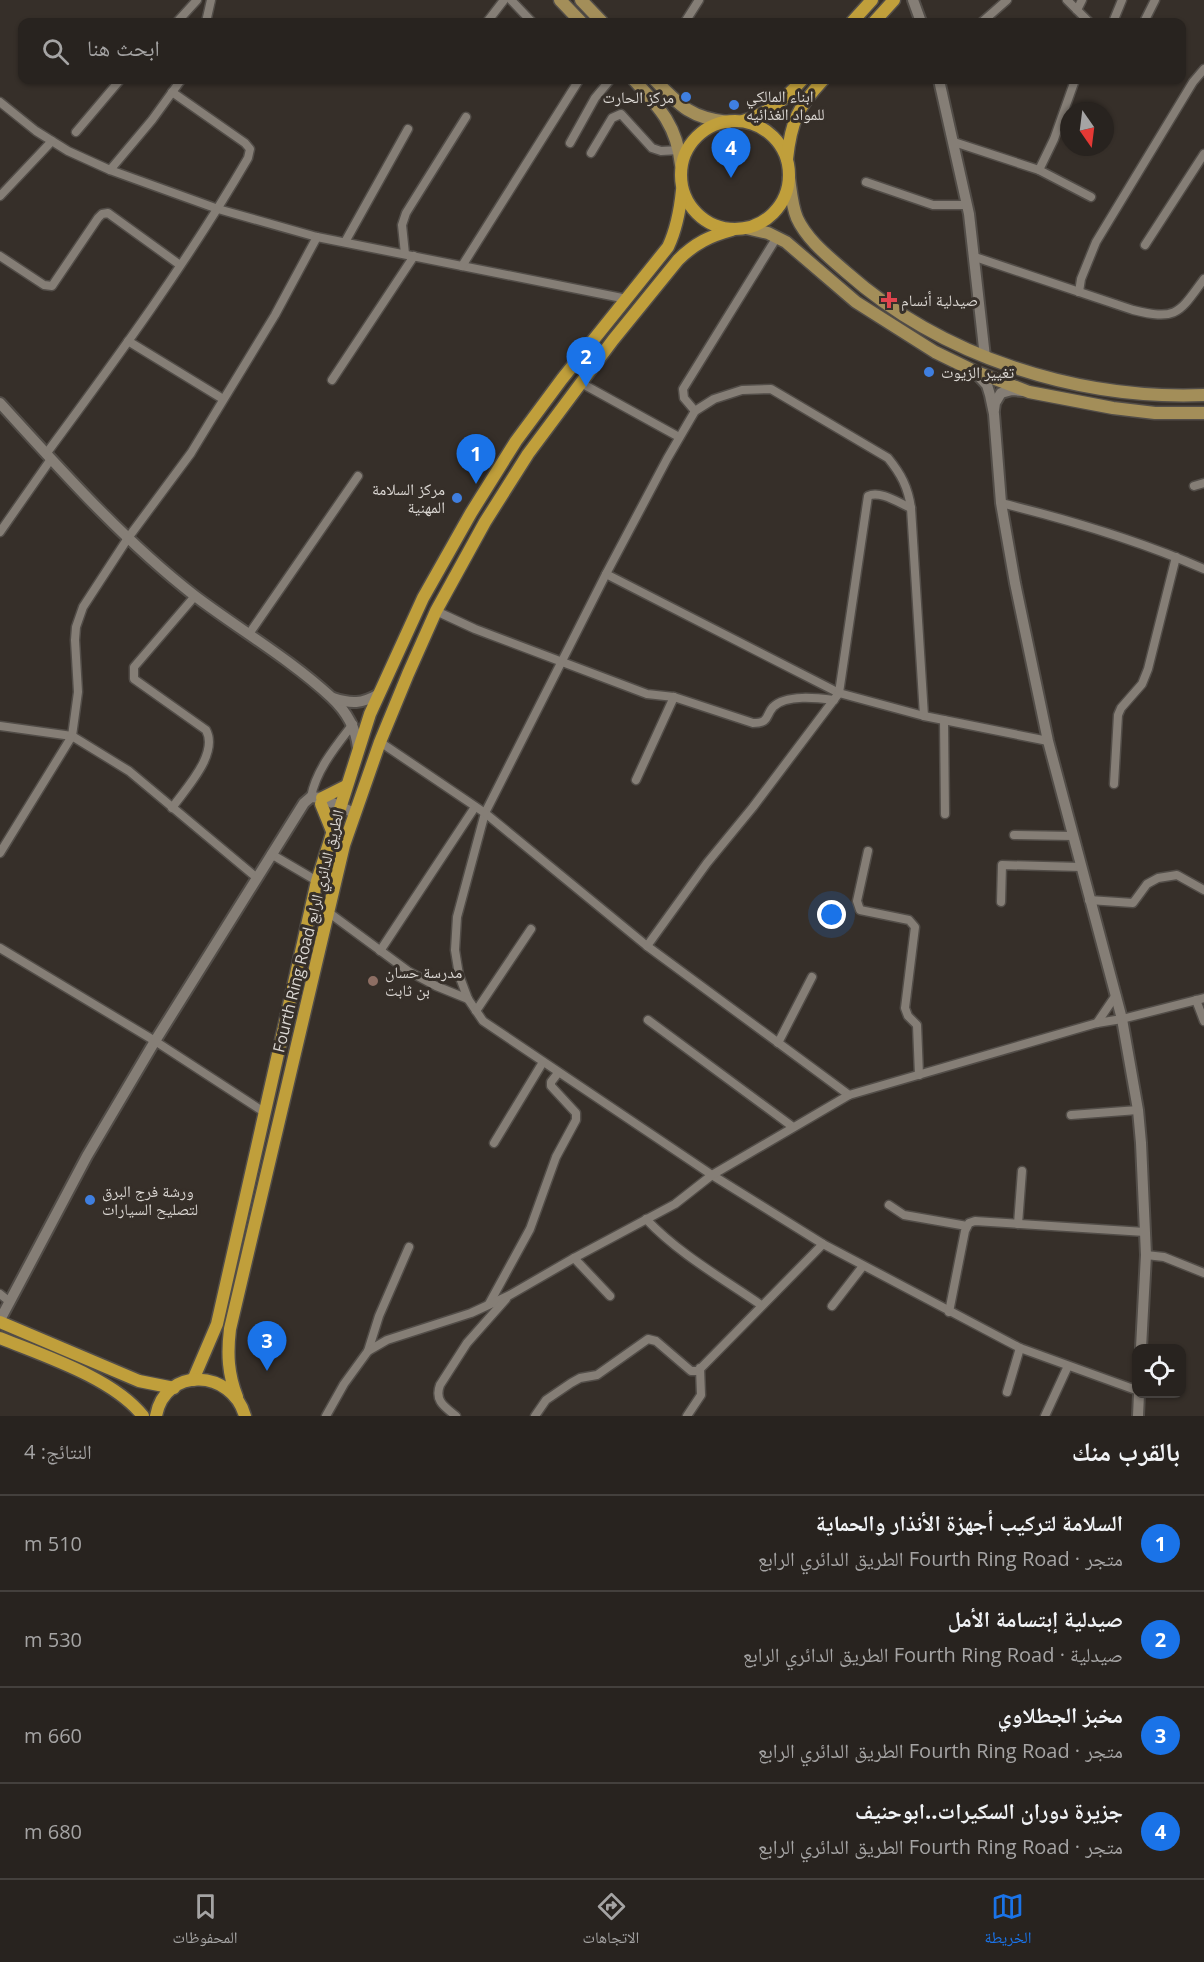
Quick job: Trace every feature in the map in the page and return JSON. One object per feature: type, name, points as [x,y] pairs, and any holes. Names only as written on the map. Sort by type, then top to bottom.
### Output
[{"type":"main road","points":[[560,0],[577,18]]},
{"type":"main road","points":[[856,18],[872,0]]},
{"type":"main road","points":[[878,18],[894,0]]},
{"type":"main road","points":[[587,3],[599,18]]},
{"type":"main road","points":[[638,84],[661,108],[675,135],[680,150],[682,190],[687,202],[701,217],[719,227],[732,230],[757,225],[776,211],[783,201],[789,178]]},
{"type":"main road","points":[[659,84],[691,112],[706,119],[735,122],[765,130],[774,138],[787,160]]},
{"type":"main road","points":[[681,165],[693,141],[703,132],[715,125],[762,116],[779,104],[798,84]]},
{"type":"main road","points":[[819,84],[805,99],[789,135],[787,160],[798,220],[816,245],[867,291],[899,314],[966,350],[1015,368],[1075,383],[1157,395],[1204,395]]},
{"type":"main road","points":[[193,1380],[217,1324],[317,881],[346,786],[379,694],[423,598],[471,513],[516,441],[668,247],[675,232],[682,190]]},
{"type":"main road","points":[[746,228],[786,242],[864,307],[935,352],[974,371],[1029,392],[1155,413],[1204,413]]},
{"type":"main road","name":"Fourth Ring Road الطريق الدائري الرابع","points":[[245,1416],[228,1366],[230,1329],[328,912],[353,816],[380,742],[436,611],[485,522],[528,454],[678,260],[693,245],[710,236],[732,230]]},
{"type":"main road","points":[[332,831],[317,800],[346,786]]},
{"type":"main road","points":[[0,1321],[139,1381],[174,1388]]},
{"type":"main road","points":[[0,1338],[44,1355],[115,1389],[141,1415]]},
{"type":"main road","points":[[156,1416],[164,1398],[174,1388],[193,1380],[217,1382],[237,1397]]},
{"type":"street","points":[[181,18],[197,0]]},
{"type":"street","points":[[207,18],[211,0]]},
{"type":"street","points":[[490,18],[504,0]]},
{"type":"street","points":[[511,0],[528,18]]},
{"type":"street","points":[[688,18],[699,0]]},
{"type":"street","points":[[913,0],[920,18]]},
{"type":"street","points":[[987,18],[1007,0]]},
{"type":"street","points":[[1067,0],[1085,18]]},
{"type":"street","points":[[1077,10],[1082,0]]},
{"type":"street","points":[[1115,18],[1122,0]]},
{"type":"street","points":[[1145,18],[1155,0]]},
{"type":"street","points":[[1079,292],[1081,279],[1096,242],[1193,82],[1204,69]]},
{"type":"street","points":[[76,132],[117,84]]},
{"type":"street","points":[[110,170],[178,84]]},
{"type":"street","points":[[462,266],[576,84]]},
{"type":"street","points":[[570,143],[596,98],[607,84]]},
{"type":"street","points":[[940,84],[967,204],[985,357]]},
{"type":"street","points":[[1039,170],[1054,139],[1074,84]]},
{"type":"street","points":[[0,532],[218,209],[248,158],[250,149],[245,143],[172,92]]},
{"type":"street","points":[[0,102],[52,141],[110,170],[218,209],[317,237],[627,299]]},
{"type":"street","points":[[591,153],[612,118],[621,114],[652,148],[661,151],[680,150]]},
{"type":"street","points":[[332,380],[410,255],[402,225],[406,213],[466,117]]},
{"type":"street","points":[[345,242],[408,129]]},
{"type":"street","points":[[0,196],[52,141]]},
{"type":"street","points":[[954,142],[1039,170],[1091,197]]},
{"type":"street","points":[[1145,246],[1204,154]]},
{"type":"street","points":[[866,182],[933,205],[967,204]]},
{"type":"street","points":[[0,256],[44,285],[52,286],[98,218],[108,213],[180,265]]},
{"type":"street","points":[[0,853],[72,736],[78,692],[76,627],[83,607],[128,538],[190,453],[275,315],[317,237]]},
{"type":"street","points":[[695,411],[684,399],[683,389],[777,237]]},
{"type":"street","points":[[975,257],[1156,316],[1169,315],[1181,309],[1204,279]]},
{"type":"street","points":[[128,341],[223,399]]},
{"type":"street","points":[[974,371],[987,385],[994,414],[1001,503],[1048,741],[1122,1019],[1138,1110],[1146,1255],[1141,1344]]},
{"type":"street","points":[[581,383],[680,437]]},
{"type":"street","points":[[924,716],[911,508],[908,490],[900,472],[888,458],[771,389],[742,390],[714,399],[695,411],[680,437],[606,574],[485,813],[457,917],[456,958],[459,975],[468,999],[483,1021],[712,1175],[823,1244],[1020,1348],[1132,1388]]},
{"type":"street","points":[[994,414],[995,403],[1001,393],[1012,390],[1029,392]]},
{"type":"street","points":[[0,403],[128,538],[195,596],[332,698],[352,724],[357,736],[358,751]]},
{"type":"street","points":[[249,634],[358,476]]},
{"type":"street","points":[[1194,486],[1204,483]]},
{"type":"street","points":[[647,946],[707,863],[753,807],[836,697],[866,499],[872,494],[879,495],[911,508]]},
{"type":"street","points":[[1001,503],[1071,520],[1204,569]]},
{"type":"street","points":[[1114,784],[1118,715],[1121,708],[1142,684],[1148,669],[1176,557]]},
{"type":"street","points":[[606,574],[836,697]]},
{"type":"street","points":[[172,808],[205,760],[210,747],[210,737],[206,730],[134,679],[133,672],[134,667],[195,596]]},
{"type":"street","points":[[436,611],[475,629],[647,694],[674,697],[753,723],[760,723],[767,719],[773,707],[782,702],[801,698],[836,697],[1048,741]]},
{"type":"street","points":[[332,698],[347,703],[358,703],[379,694]]},
{"type":"street","points":[[636,780],[674,697]]},
{"type":"street","points":[[944,720],[945,814]]},
{"type":"street","points":[[317,800],[313,786],[352,724]]},
{"type":"street","points":[[0,726],[72,736],[129,771],[257,878]]},
{"type":"street","points":[[380,742],[485,813],[647,946],[849,1095]]},
{"type":"street","points":[[0,1321],[87,1156],[155,1041],[304,802],[317,800],[353,816]]},
{"type":"street","points":[[380,951],[475,807]]},
{"type":"street","points":[[1014,835],[1073,836]]},
{"type":"street","points":[[868,851],[857,901],[858,908],[909,920],[915,927],[905,1008],[908,1016],[917,1025],[919,1075]]},
{"type":"street","points":[[271,855],[317,881]]},
{"type":"street","points":[[1001,902],[1002,865],[1081,867]]},
{"type":"street","points":[[1089,900],[1133,903],[1147,884],[1158,878],[1177,875],[1204,890]]},
{"type":"street","points":[[328,912],[408,971],[468,999]]},
{"type":"street","points":[[476,1011],[531,929]]},
{"type":"street","points":[[0,948],[155,1041],[264,1112]]},
{"type":"street","points":[[778,1042],[812,977]]},
{"type":"street","points":[[1097,1023],[1116,995]]},
{"type":"street","points":[[368,1351],[387,1340],[471,1313],[508,1296],[675,1204],[712,1175],[849,1095],[1097,1023],[1200,999],[1204,1021]]},
{"type":"street","points":[[648,1020],[793,1127]]},
{"type":"street","points":[[494,1143],[543,1062]]},
{"type":"street","points":[[488,1305],[530,1229],[556,1157],[576,1120],[576,1113],[552,1086],[551,1082],[558,1073]]},
{"type":"street","points":[[1071,1115],[1138,1110]]},
{"type":"street","points":[[1018,1224],[1022,1171]]},
{"type":"street","points":[[889,1205],[904,1215],[967,1226],[975,1221],[1145,1232]]},
{"type":"street","points":[[646,1219],[661,1235],[683,1252],[761,1305]]},
{"type":"street","points":[[949,1312],[967,1226]]},
{"type":"street","points":[[536,1416],[546,1400],[580,1378],[597,1375],[648,1339],[656,1341],[695,1372],[823,1244]]},
{"type":"street","points":[[326,1416],[344,1384],[368,1351],[379,1316],[410,1248]]},
{"type":"street","points":[[1146,1255],[1164,1257],[1204,1273]]},
{"type":"street","points":[[574,1258],[610,1296]]},
{"type":"street","points":[[832,1306],[863,1266]]},
{"type":"street","points":[[0,1294],[10,1302]]},
{"type":"street","points":[[456,1416],[442,1405],[437,1392],[440,1385],[471,1338],[508,1296]]},
{"type":"street","points":[[1007,1392],[1020,1348]]},
{"type":"street","points":[[1045,1416],[1068,1366]]},
{"type":"street","points":[[687,1416],[701,1395],[700,1368]]},
{"type":"street","points":[[1138,1416],[1139,1398]]},
{"type":"place","name":"مركز الحارت","points":[[686,97]]},
{"type":"place","name":"ابناء المالكي للمواد الغذائيه","points":[[734,105]]},
{"type":"place","name":"جزيرة دوران السكيرات..ابوحنيف","points":[[731,178]]},
{"type":"place","name":"صيدلية أنسام","points":[[889,300]]},
{"type":"place","name":"تغيير الزيوت","points":[[929,372]]},
{"type":"place","name":"صيدلية إبتسامة الأمل","points":[[586,387]]},
{"type":"place","name":"السلامة لتركيب أجهزة الأنذار والحماية","points":[[476,484]]},
{"type":"place","name":"مركز السلامة المهنية","points":[[457,498]]},
{"type":"place","name":"مدرسة حسان بن ثابت","points":[[373,981]]},
{"type":"place","name":"ورشة فرج البرق لتصليح السيارات","points":[[90,1200]]},
{"type":"place","name":"مخبز الجطلاوي","points":[[267,1371]]}]
